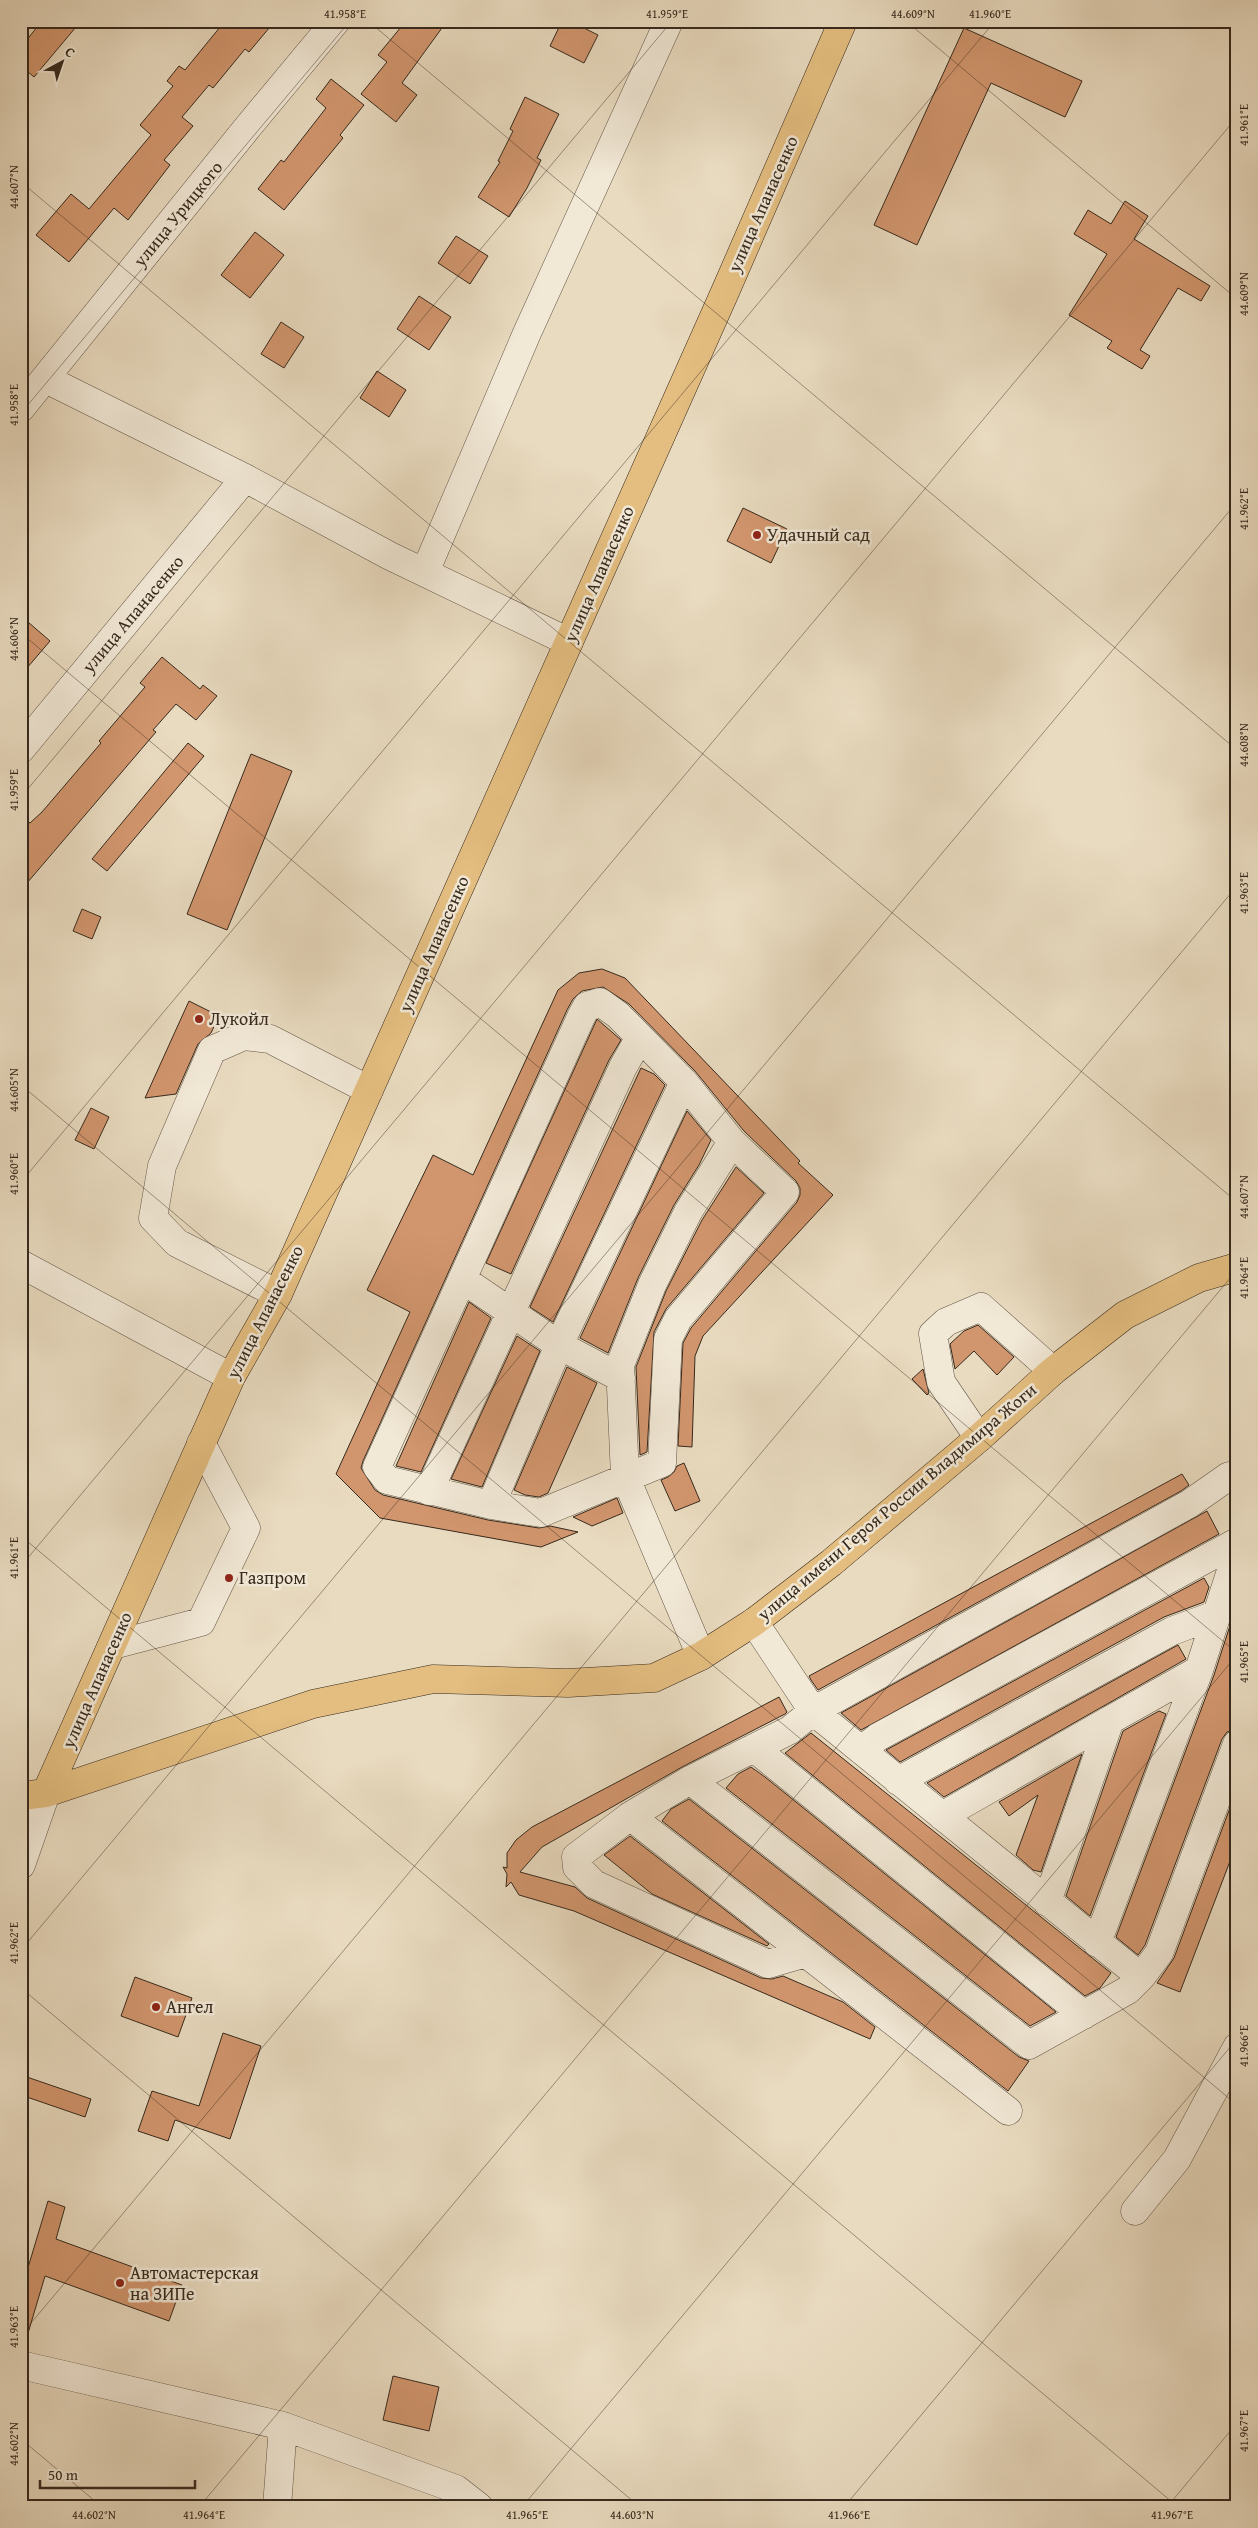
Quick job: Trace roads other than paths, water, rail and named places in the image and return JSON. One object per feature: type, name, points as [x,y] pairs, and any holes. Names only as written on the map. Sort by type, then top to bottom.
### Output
[{"type":"main road","name":"улица Апанасенко","points":[[34,1795],[113,1645],[231,1377],[278,1294],[843,21]]},
{"type":"main road","name":"улица имени Героя России Владимира Жоги","points":[[34,1795],[313,1704],[433,1679],[568,1683],[654,1678],[702,1656],[754,1622],[831,1562],[979,1438],[1053,1371],[1125,1315],[1199,1278],[1237,1267]]},
{"type":"street","name":"улица Урицкого","points":[[21,408],[336,21]]},
{"type":"street","points":[[425,572],[527,333],[669,21]]},
{"type":"street","points":[[46,379],[246,478],[425,572],[569,642]]},
{"type":"street","name":"улица Апанасенко","points":[[21,749],[246,478]]},
{"type":"street","points":[[600,1002],[618,1015],[639,1039],[684,1082],[732,1142],[785,1192],[678,1319],[668,1339],[662,1463],[625,1476],[541,1513],[491,1505],[386,1480],[377,1467],[588,1006],[600,1002]]},
{"type":"street","points":[[278,1294],[177,1243],[153,1218],[162,1166],[212,1050],[244,1036],[270,1040],[369,1090]]},
{"type":"street","points":[[429,1491],[623,1066],[639,1039]]},
{"type":"street","points":[[491,1505],[559,1345],[684,1082]]},
{"type":"street","points":[[702,1656],[625,1476],[620,1365],[652,1285],[688,1212],[732,1142]]},
{"type":"street","points":[[22,1266],[231,1377]]},
{"type":"street","points":[[462,1279],[559,1345],[621,1378]]},
{"type":"street","points":[[979,1438],[941,1382],[933,1334],[946,1322],[981,1306],[1053,1371]]},
{"type":"street","points":[[113,1645],[201,1622],[246,1528],[201,1443]]},
{"type":"street","points":[[806,1953],[768,1964],[594,1884],[577,1866],[576,1857],[630,1816],[690,1780],[790,1730],[813,1711],[1189,1504],[1229,1476],[1237,1482]]},
{"type":"street","points":[[861,1750],[878,1737],[1237,1542]]},
{"type":"street","points":[[1097,1943],[1199,1670],[1237,1552]]},
{"type":"street","points":[[898,1781],[1172,1631],[1218,1614]]},
{"type":"street","points":[[754,1622],[813,1711],[1141,1977]]},
{"type":"street","points":[[942,1816],[1199,1670]]},
{"type":"street","points":[[1047,1902],[1110,1720]]},
{"type":"street","points":[[690,1780],[1029,2045],[1128,1990],[1141,1977],[1159,1953],[1237,1744]]},
{"type":"street","points":[[754,1748],[1084,2015]]},
{"type":"street","name":"улица Апанасенко","points":[[21,1865],[34,1795]]},
{"type":"street","points":[[630,1816],[1008,2111]]},
{"type":"street","points":[[1135,2211],[1177,2159],[1237,2047]]},
{"type":"street","points":[[21,2365],[283,2426],[456,2489],[479,2507]]},
{"type":"street","points":[[277,2507],[283,2426]]},
{"type":"place","name":"Удачный сад","points":[[757,535]]},
{"type":"place","name":"Лукойл","points":[[199,1019]]},
{"type":"place","name":"Газпром","points":[[229,1578]]},
{"type":"place","name":"Ангел","points":[[156,2007]]},
{"type":"place","name":"Автомастерская на ЗИПе","points":[[120,2283]]}]
